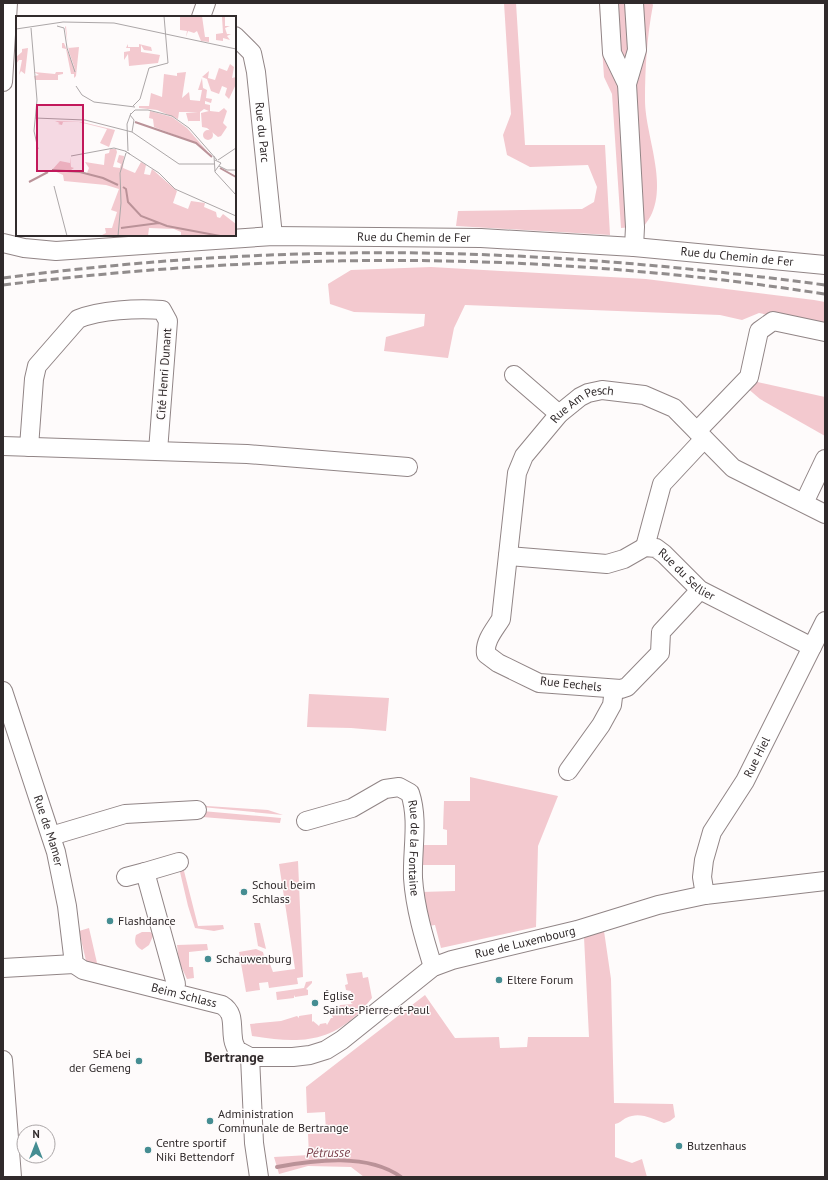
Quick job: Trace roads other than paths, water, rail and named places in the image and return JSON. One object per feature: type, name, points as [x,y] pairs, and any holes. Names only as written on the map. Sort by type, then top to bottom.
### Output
[{"type":"street","points":[[3,82],[11,53],[8,3]]},
{"type":"street","points":[[201,16],[206,3]]},
{"type":"street","points":[[609,3],[612,53],[627,84]]},
{"type":"street","points":[[634,3],[637,50],[627,84],[635,227],[634,247]]},
{"type":"street","name":"Rue du Parc","points":[[236,37],[252,53],[256,72],[273,236]]},
{"type":"street","name":"Rue du Chemin de Fer","points":[[3,243],[24,248],[56,251],[273,236],[481,238],[634,247],[825,265]]},
{"type":"street","name":"Cité Henri Dunant","points":[[29,447],[34,379],[37,366],[78,319],[88,315],[146,309],[162,310],[168,321],[158,451]]},
{"type":"street","points":[[645,547],[662,484],[749,377],[759,331],[773,321],[825,332]]},
{"type":"street","points":[[514,375],[559,414]]},
{"type":"street","name":"Rue Am Pesch","points":[[486,654],[489,639],[501,619],[517,473],[524,456],[559,414],[588,393],[602,390],[644,394],[674,408],[733,468],[825,514]]},
{"type":"street","points":[[3,446],[247,454],[408,467]]},
{"type":"street","points":[[804,503],[825,459]]},
{"type":"street","name":"Rue du Sellier","points":[[508,556],[606,564],[624,559],[645,547],[656,548],[700,590],[812,647]]},
{"type":"street","name":"Rue Eechels","points":[[486,654],[498,663],[540,682],[614,689],[627,687],[660,653],[661,632],[700,590]]},
{"type":"street","name":"Rue Hiel","points":[[705,895],[702,877],[704,860],[712,832],[745,781],[825,621]]},
{"type":"street","name":"Rue Eechels","points":[[568,771],[602,725],[612,705],[614,689]]},
{"type":"street","name":"Rue de Mamer","points":[[3,691],[51,836],[67,906],[78,967]]},
{"type":"street","name":"Rue de la Fontaine","points":[[306,821],[352,808],[385,789],[399,787],[410,793],[415,807],[413,876],[416,898],[433,967]]},
{"type":"street","points":[[51,836],[125,814],[197,810]]},
{"type":"street","points":[[126,877],[179,862]]},
{"type":"street","name":"Beim Schlass","points":[[145,872],[176,984]]},
{"type":"street","name":"Rue de Luxembourg","points":[[250,1057],[294,1057],[310,1055],[326,1050],[342,1040],[433,967],[452,960],[577,930],[658,905],[705,895],[825,881]]},
{"type":"street","points":[[3,968],[78,967]]},
{"type":"street","name":"Beim Schlass","points":[[78,967],[222,1005],[229,1009],[233,1039],[237,1050],[250,1057]]},
{"type":"street","points":[[250,1057],[254,1143],[258,1177]]},
{"type":"street","points":[[3,1060],[12,1177]]},
{"type":"waterway","name":"Pétrusse","points":[[277,1167],[308,1162],[341,1160],[357,1161],[388,1169],[401,1177]]},
{"type":"railway","points":[[3,278],[107,266],[211,258],[263,255],[420,253],[573,259],[674,267],[825,285]]},
{"type":"railway","points":[[3,285],[163,269],[243,264],[403,260],[484,262],[644,272],[690,276],[825,294]]},
{"type":"place","name":"Schoul beim Schlass","points":[[244,892]]},
{"type":"place","name":"Flashdance","points":[[110,921]]},
{"type":"place","name":"Schauwenburg","points":[[208,959]]},
{"type":"place","name":"Eltere Forum","points":[[499,980]]},
{"type":"place","name":"Église Saints-Pierre-et-Paul","points":[[315,1003]]},
{"type":"place","name":"SEA bei der Gemeng","points":[[139,1061]]},
{"type":"place","name":"Administration Communale de Bertrange","points":[[210,1121]]},
{"type":"place","name":"Butzenhaus","points":[[679,1146]]},
{"type":"place","name":"Centre sportif Niki Bettendorf","points":[[148,1150]]},
{"type":"district","name":"Bertrange","points":[[234,1057]]}]
